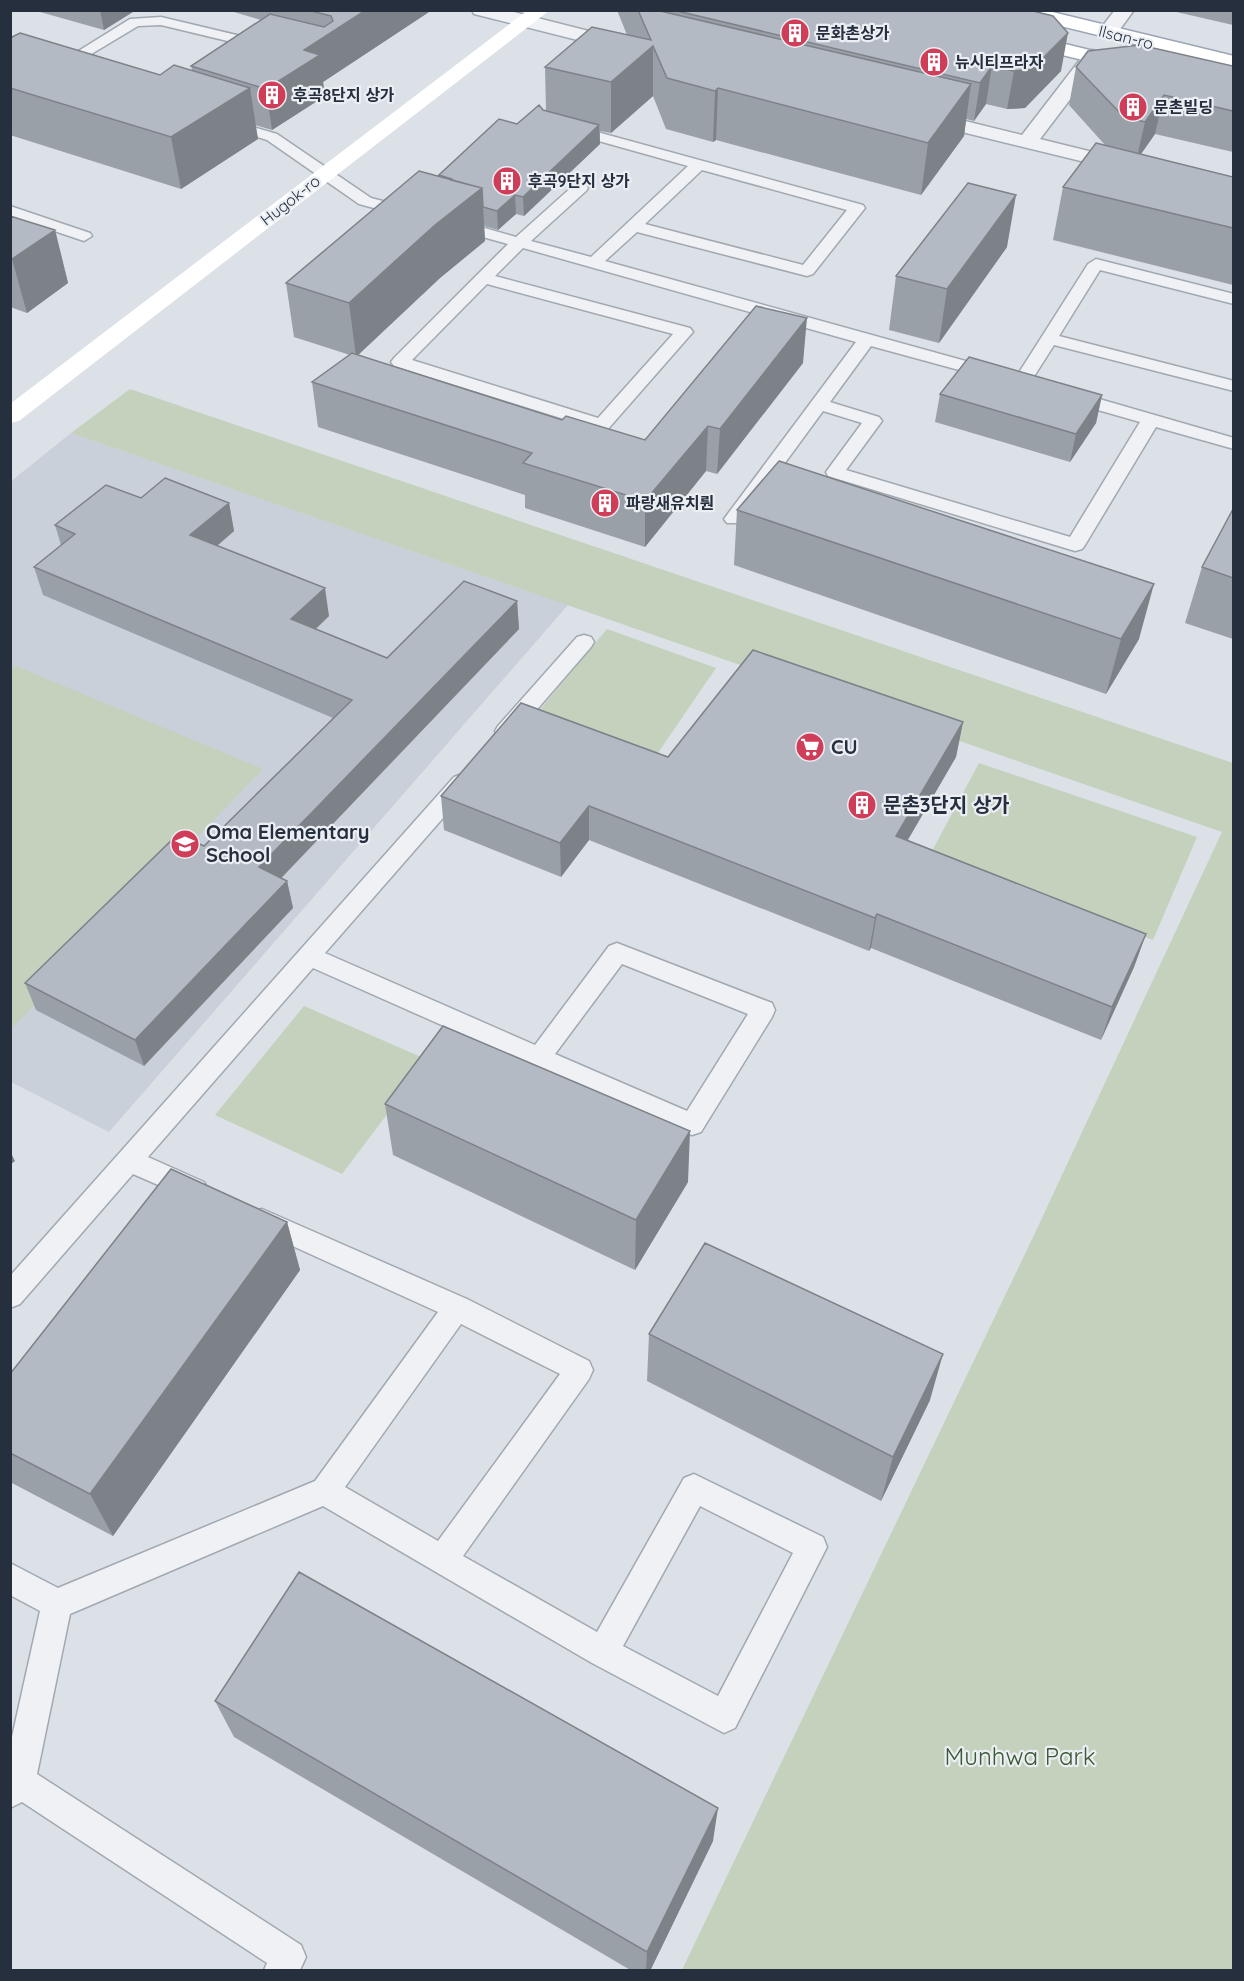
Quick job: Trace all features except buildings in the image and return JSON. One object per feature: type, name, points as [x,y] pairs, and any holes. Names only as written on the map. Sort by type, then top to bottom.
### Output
[{"type":"street","points":[[481,10],[534,16],[643,50]]},
{"type":"street","name":"Ilsan-ro","points":[[1018,10],[1233,62]]},
{"type":"street","points":[[1108,32],[1125,10]]},
{"type":"street","name":"Hugok-ro","points":[[10,416],[534,16]]},
{"type":"street","name":"Ilsan-ro","points":[[1001,35],[1146,69]]},
{"type":"street","points":[[1027,142],[1093,56]]},
{"type":"street","points":[[899,111],[1153,173]]},
{"type":"lane","points":[[58,68],[135,22],[161,21],[284,50]]},
{"type":"lane","points":[[39,63],[79,75]]},
{"type":"lane","points":[[207,116],[272,137],[365,201],[1022,382],[1233,444]]},
{"type":"lane","points":[[549,123],[697,166],[857,208],[807,271],[634,226]]},
{"type":"lane","points":[[594,263],[697,166]]},
{"type":"lane","points":[[484,279],[684,332],[602,425],[400,362],[520,242],[580,188]]},
{"type":"lane","points":[[10,211],[84,236]]},
{"type":"lane","points":[[1022,382],[1096,264],[1233,299]]},
{"type":"lane","points":[[734,519],[867,339]]},
{"type":"lane","points":[[1049,339],[1233,386]]},
{"type":"lane","points":[[818,404],[873,421],[835,472],[1074,545],[1151,420]]},
{"type":"lane","points":[[490,750],[584,642]]},
{"type":"lane","points":[[10,1296],[474,767]]},
{"type":"lane","points":[[309,956],[692,1125],[763,1010],[617,952],[540,1056]]},
{"type":"lane","points":[[130,1161],[457,1308],[579,1370],[442,1560]]},
{"type":"lane","points":[[57,1604],[325,1491],[457,1308]]},
{"type":"lane","points":[[325,1491],[603,1652],[724,1717],[812,1547],[694,1488],[603,1652]]},
{"type":"lane","points":[[10,1578],[57,1604]]},
{"type":"lane","points":[[57,1604],[15,1786],[289,1957],[281,1971]]},
{"type":"shaded area","name":"Oma Elementary School","points":[[71,433],[568,605],[109,1132],[11,1082],[10,482]]},
{"type":"green space","name":"Munhwa Park","points":[[130,389],[1233,763],[1233,1970],[682,1970],[1035,1233],[1222,832],[71,433]]},
{"type":"green space","points":[[607,629],[716,668],[651,763],[533,718]]},
{"type":"green space","points":[[11,664],[263,769],[11,1029]]},
{"type":"green space","points":[[979,763],[1197,837],[1153,940],[931,853]]},
{"type":"green space","points":[[304,1006],[428,1060],[342,1174],[215,1115]]},
{"type":"place","name":"문화촌상가","points":[[795,33]]},
{"type":"place","name":"뉴시티프라자","points":[[934,62]]},
{"type":"place","name":"후곡8단지 상가","points":[[272,95]]},
{"type":"place","name":"문촌빌딩","points":[[1133,107]]},
{"type":"place","name":"후곡9단지 상가","points":[[507,181]]},
{"type":"place","name":"파랑새유치뤈","points":[[605,503]]},
{"type":"place","name":"CU","points":[[810,747]]},
{"type":"place","name":"문촌3단지 상가","points":[[862,805]]},
{"type":"place","name":"Oma Elementary School","points":[[185,844]]}]
